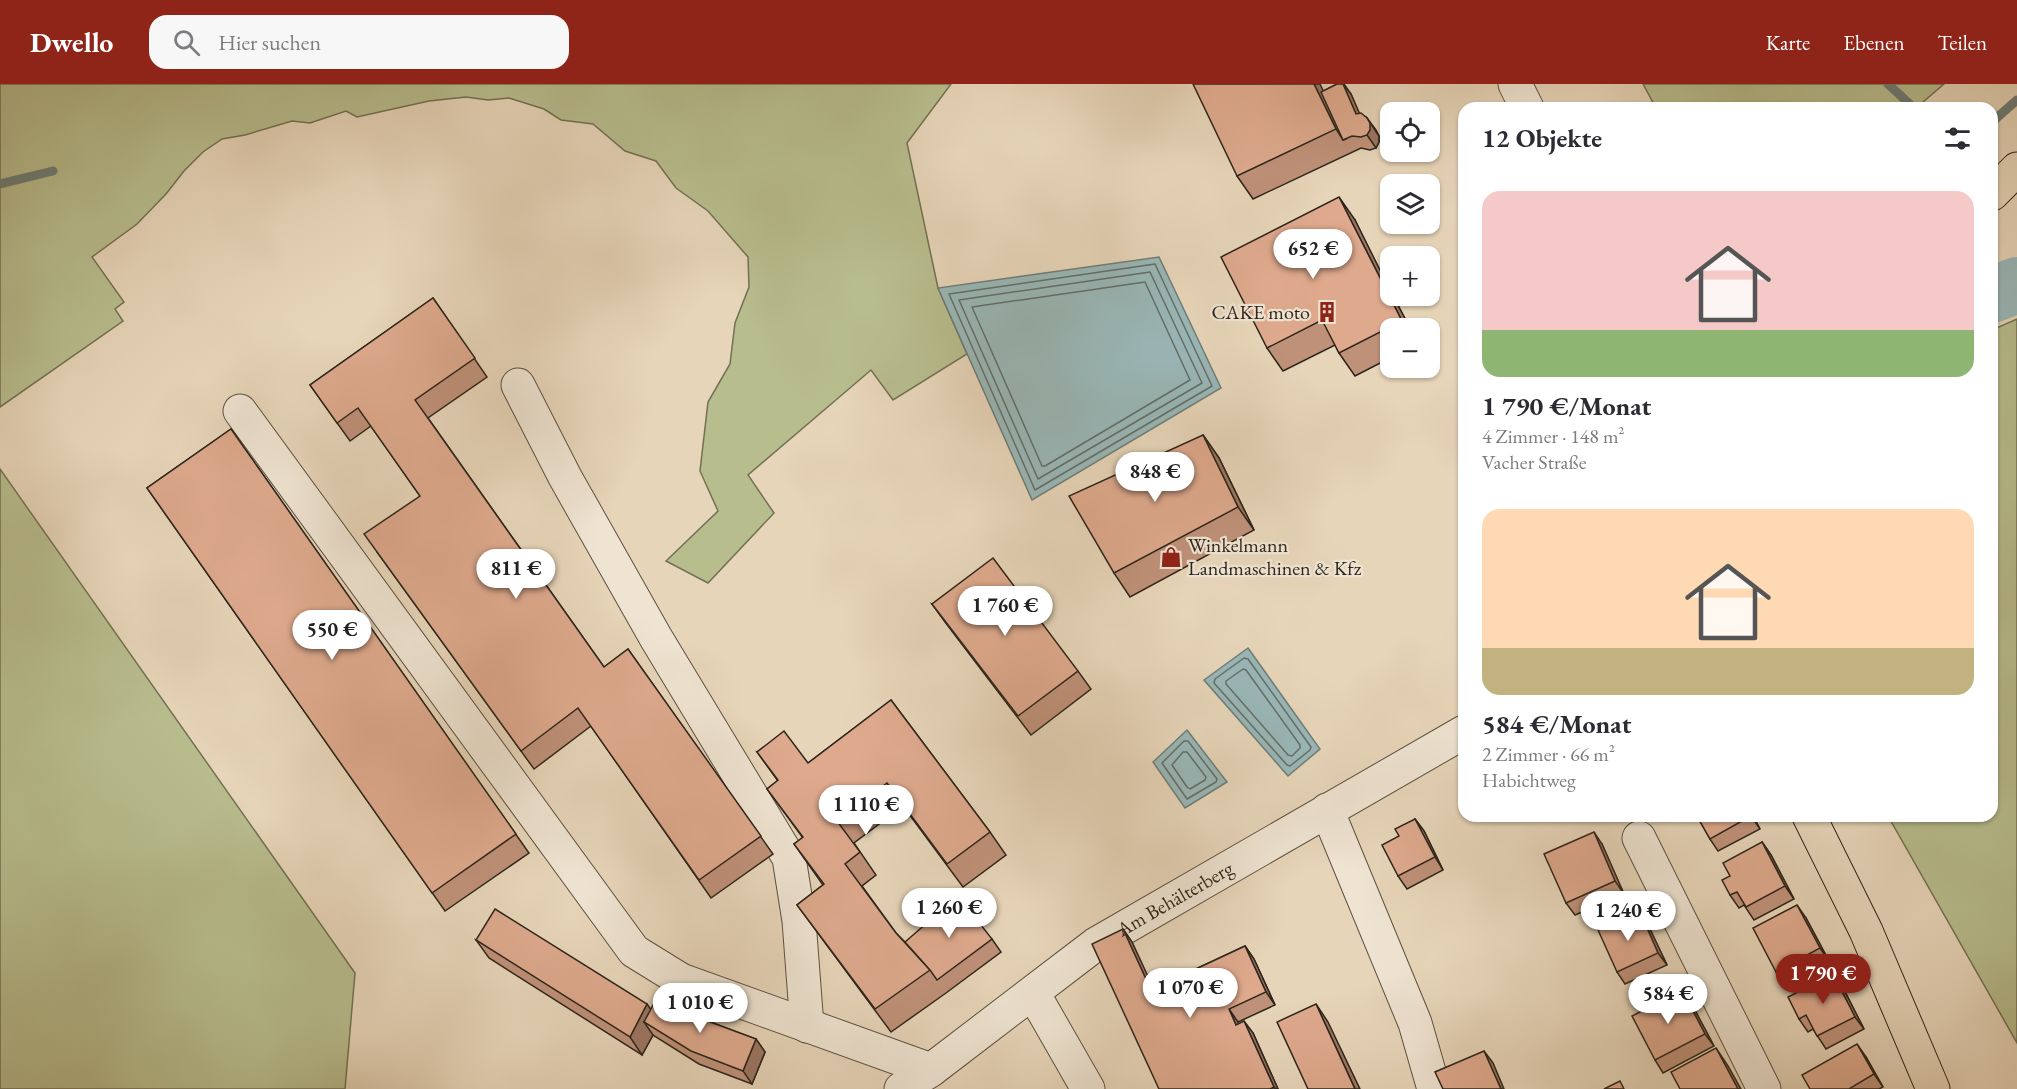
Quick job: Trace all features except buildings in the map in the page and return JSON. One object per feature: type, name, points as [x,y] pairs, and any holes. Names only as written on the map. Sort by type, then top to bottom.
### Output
[{"type":"main road","points":[[1998,188],[2017,169]]},
{"type":"main road","points":[[1812,822],[1866,931],[1933,1089]]},
{"type":"street","points":[[1515,84],[1524,102]]},
{"type":"street","points":[[518,385],[565,477],[656,638],[789,858],[799,921],[807,1026]]},
{"type":"street","points":[[240,411],[634,951],[681,980],[931,1070]]},
{"type":"street","name":"Am Behälterberg","points":[[901,1089],[931,1070],[1096,944],[1458,735]]},
{"type":"street","points":[[1327,810],[1415,1023],[1434,1089]]},
{"type":"street","points":[[1640,838],[1764,1089]]},
{"type":"street","points":[[1033,993],[1088,1089]]},
{"type":"green space","points":[[0,84],[951,84],[907,143],[938,288],[967,354],[893,400],[871,370],[748,475],[774,513],[708,583],[666,561],[718,511],[700,471],[708,402],[730,364],[735,323],[749,287],[748,257],[708,211],[676,188],[656,161],[625,151],[593,124],[561,120],[544,109],[509,98],[488,100],[466,97],[429,101],[357,117],[346,111],[310,123],[292,121],[245,135],[222,139],[203,152],[184,171],[137,224],[92,257],[124,302],[115,309],[123,321],[0,407]]},
{"type":"green space","points":[[1643,84],[1944,84],[1923,102],[1653,102]]},
{"type":"green space","points":[[2017,319],[2017,1043],[1891,822],[1998,822],[1998,327]]},
{"type":"green space","points":[[0,469],[355,973],[345,1089],[0,1089]]},
{"type":"water","points":[[1159,257],[1221,388],[1032,500],[938,288]]},
{"type":"water","points":[[1248,648],[1320,749],[1288,776],[1204,680]]},
{"type":"water","points":[[1187,730],[1227,782],[1185,808],[1153,762]]},
{"type":"waterway","points":[[1888,84],[1908,102]]},
{"type":"waterway","points":[[1998,117],[2017,100]]},
{"type":"waterway","points":[[0,184],[53,171]]},
{"type":"waterway","points":[[1998,293],[2017,285]]},
{"type":"place","name":"CAKE moto","points":[[1327,312]]},
{"type":"place","name":"Winkelmann Landmaschinen & Kfz","points":[[1171,557]]}]
